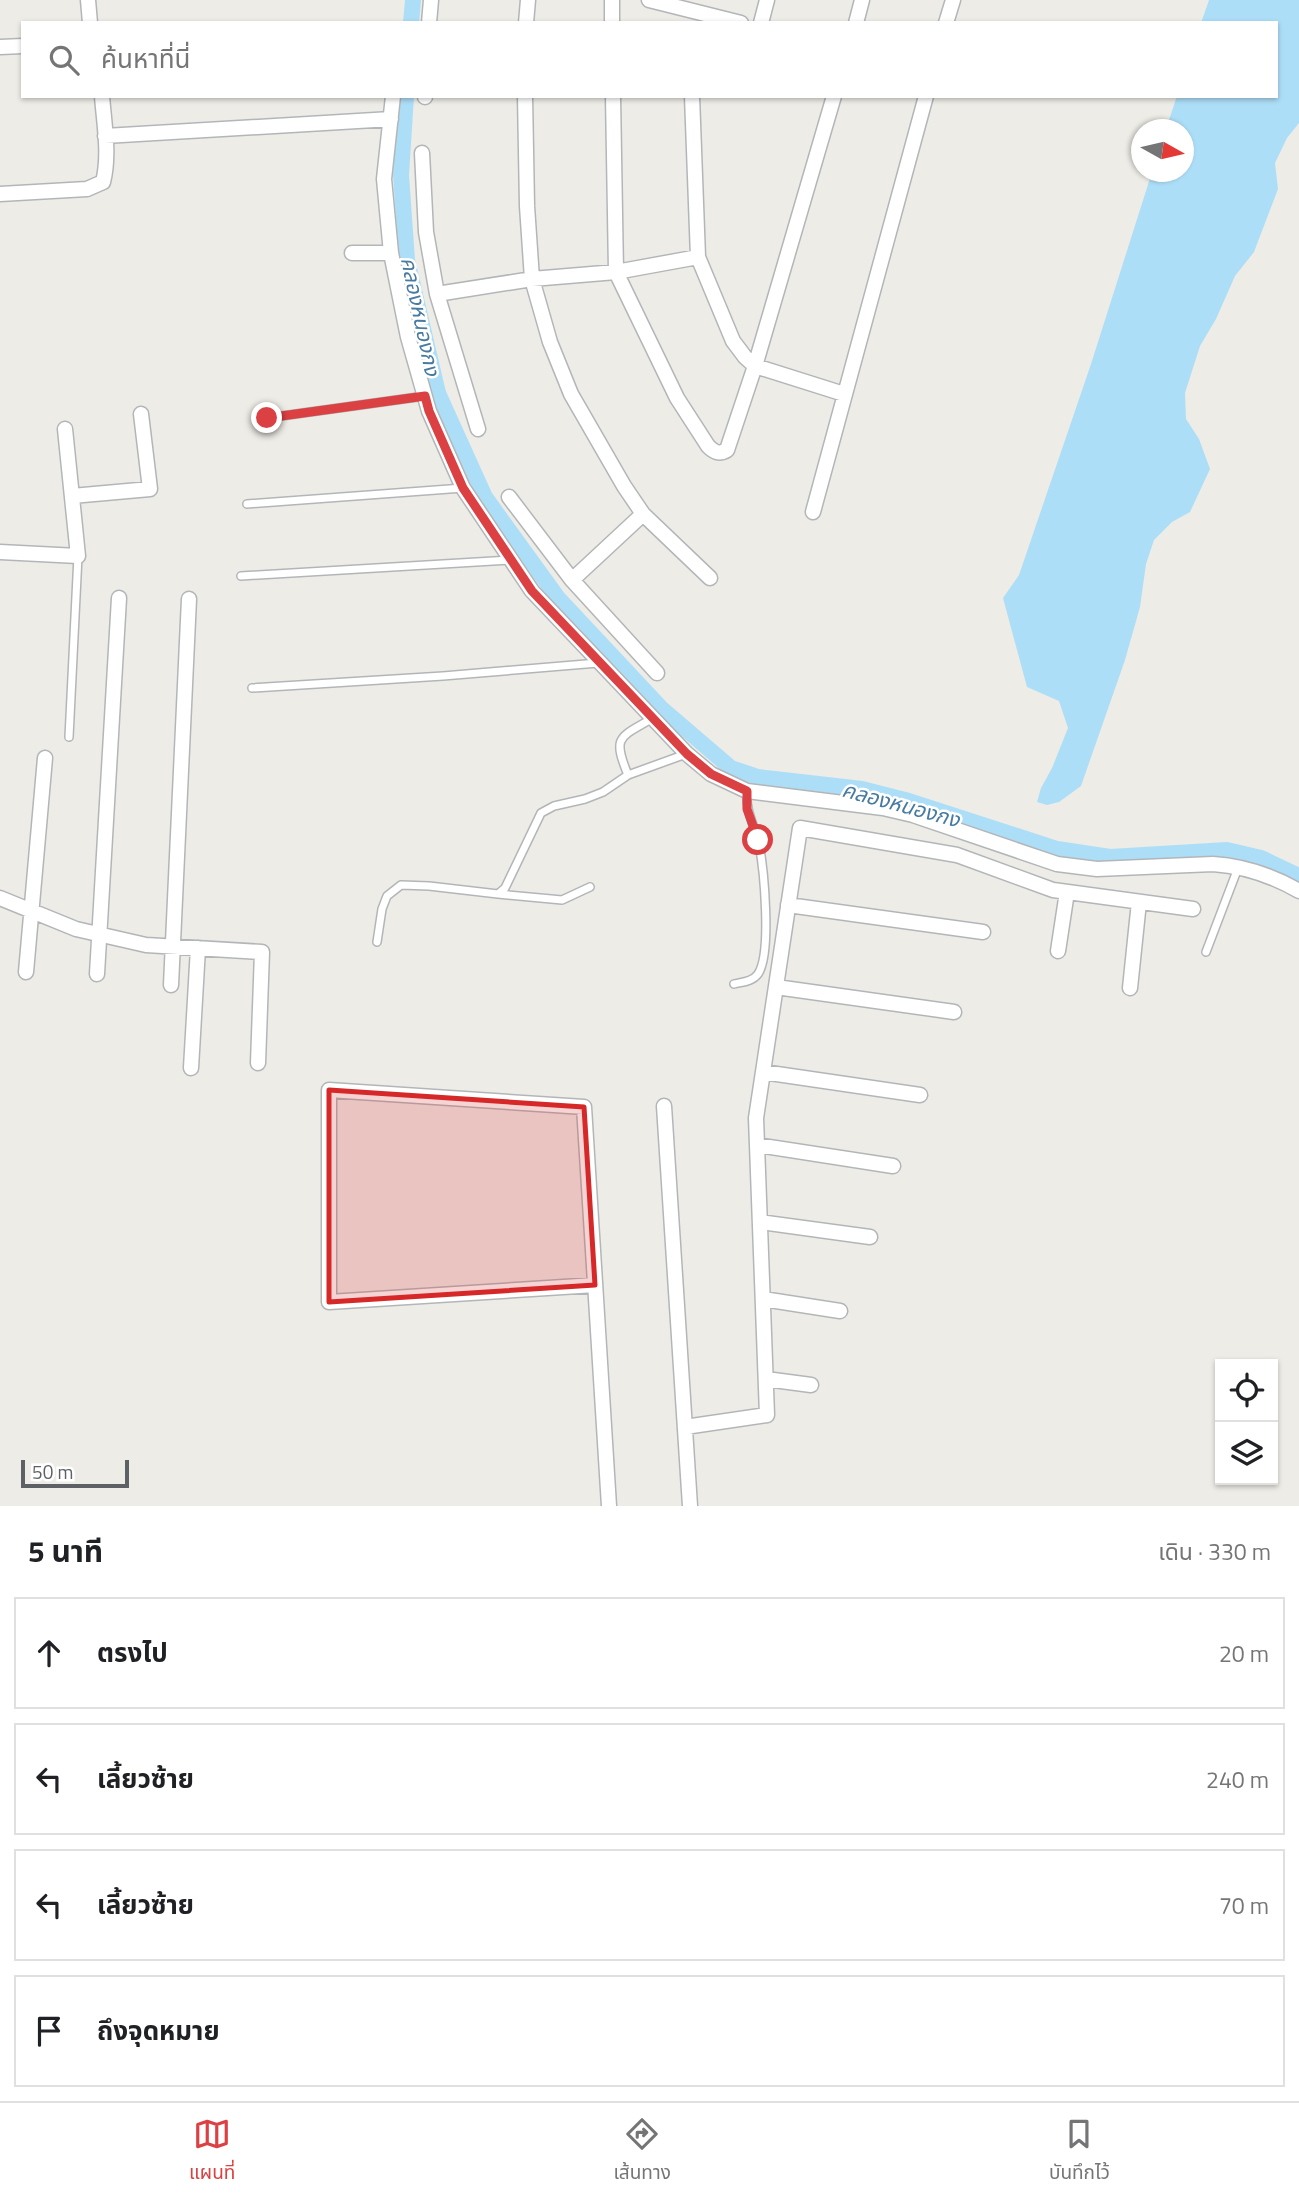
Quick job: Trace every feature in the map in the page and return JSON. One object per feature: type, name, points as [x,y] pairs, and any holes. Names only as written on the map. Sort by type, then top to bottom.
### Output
[{"type":"street","points":[[88,0],[90,21]]},
{"type":"street","points":[[429,21],[431,0]]},
{"type":"street","points":[[526,21],[528,0]]},
{"type":"street","points":[[612,0],[612,21]]},
{"type":"street","points":[[649,0],[732,21]]},
{"type":"street","points":[[762,21],[767,0]]},
{"type":"street","points":[[857,21],[862,0]]},
{"type":"street","points":[[947,21],[953,0]]},
{"type":"street","points":[[0,47],[21,46]]},
{"type":"street","points":[[0,194],[87,189],[103,182],[105,136],[102,98]]},
{"type":"street","points":[[393,98],[384,179],[391,253],[408,337],[429,411],[463,488],[532,591],[687,754],[711,774],[747,791],[883,808],[914,815],[1057,864],[1097,869],[1213,863],[1238,867],[1299,891]]},
{"type":"street","points":[[526,98],[527,206],[532,279],[550,342],[572,394],[603,452],[643,514],[710,578]]},
{"type":"street","points":[[613,98],[616,272],[677,398],[695,428],[714,452],[721,453],[727,450],[755,366],[833,98]]},
{"type":"street","points":[[692,98],[698,257],[733,341],[755,366],[844,394]]},
{"type":"street","points":[[813,512],[925,98]]},
{"type":"street","points":[[105,136],[391,120]]},
{"type":"street","points":[[422,153],[426,232],[437,294],[478,429]]},
{"type":"street","points":[[352,253],[391,253]]},
{"type":"street","points":[[437,294],[532,279],[616,272],[698,257]]},
{"type":"street","points":[[72,496],[150,489],[141,415]]},
{"type":"street","points":[[0,545],[0,552],[78,556],[65,429]]},
{"type":"street","points":[[509,497],[572,580],[657,673]]},
{"type":"street","points":[[572,580],[643,514]]},
{"type":"street","points":[[97,974],[119,598]]},
{"type":"street","points":[[171,985],[189,599]]},
{"type":"street","points":[[26,972],[45,758]]},
{"type":"street","points":[[685,1427],[767,1415],[756,1118],[800,828],[957,855],[1053,890],[1193,909]]},
{"type":"street","points":[[1058,951],[1067,892]]},
{"type":"street","points":[[0,898],[76,929],[146,945],[262,951],[258,1063]]},
{"type":"street","points":[[1130,988],[1139,902]]},
{"type":"street","points":[[788,905],[983,932]]},
{"type":"street","points":[[191,1068],[198,948]]},
{"type":"street","points":[[776,987],[954,1012]]},
{"type":"street","points":[[763,1072],[920,1095]]},
{"type":"street","points":[[595,1284],[329,1302],[329,1090],[584,1107],[609,1506]]},
{"type":"street","points":[[664,1105],[690,1506]]},
{"type":"street","points":[[757,1145],[893,1166]]},
{"type":"street","points":[[760,1222],[870,1237]]},
{"type":"street","points":[[763,1300],[840,1311]]},
{"type":"street","points":[[766,1378],[811,1385]]},
{"type":"lane","points":[[267,418],[425,396]]},
{"type":"lane","points":[[247,504],[463,488]]},
{"type":"lane","points":[[69,737],[78,556]]},
{"type":"lane","points":[[241,576],[512,560]]},
{"type":"lane","points":[[252,688],[599,663]]},
{"type":"lane","points":[[628,775],[620,755],[619,744],[623,735],[653,718]]},
{"type":"lane","points":[[498,894],[505,888],[541,813],[554,806],[603,792],[628,775],[687,754]]},
{"type":"lane","points":[[734,984],[752,980],[759,972],[765,929],[763,867],[758,840],[747,809],[747,791]]},
{"type":"lane","points":[[1206,952],[1238,867]]},
{"type":"lane","points":[[377,942],[382,909],[387,896],[401,885],[562,900],[590,887]]},
{"type":"highlighted area","points":[[329,1090],[584,1107],[595,1285],[329,1302]]},
{"type":"water","points":[[1209,0],[1299,0],[1299,123],[1287,138],[1275,163],[1278,189],[1254,252],[1235,276],[1216,319],[1200,346],[1185,393],[1186,419],[1199,439],[1210,469],[1190,512],[1172,522],[1154,540],[1146,564],[1140,607],[1125,660],[1081,786],[1059,802],[1047,805],[1037,802],[1068,728],[1059,701],[1027,687],[1003,598],[1019,575],[1091,364],[1149,182],[1194,182],[1194,119],[1169,119],[1176,98],[1278,98],[1278,21],[1202,21]]},
{"type":"waterway","name":"คลองหนองกง","points":[[411,21],[413,0]]},
{"type":"waterway","name":"คลองหนองกง","points":[[406,98],[401,175],[407,260],[438,393],[485,497],[558,598],[661,708],[731,768],[758,777],[862,789],[909,801],[1057,849],[1110,857],[1227,850],[1261,858],[1299,876]]},
{"type":"route","points":[[267,418],[425,396],[463,488],[532,591],[687,754],[711,774],[747,791],[747,809],[758,840]]}]
